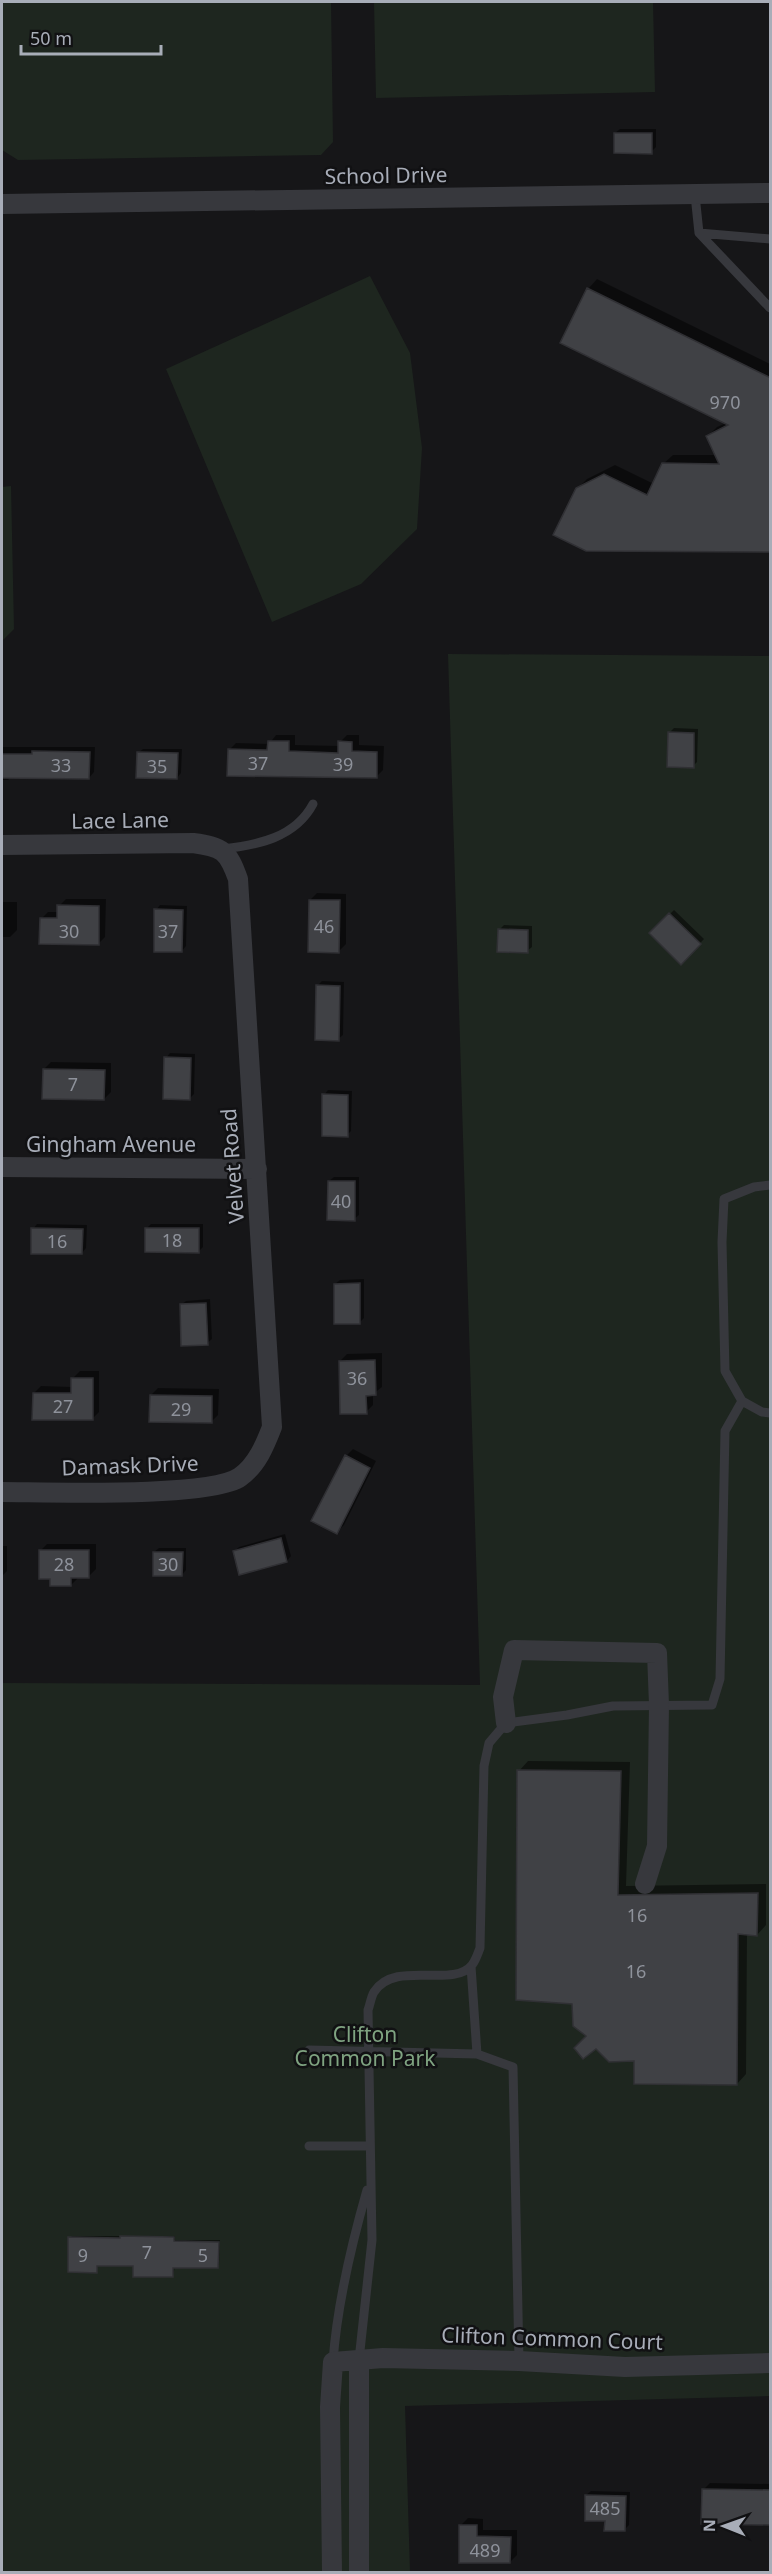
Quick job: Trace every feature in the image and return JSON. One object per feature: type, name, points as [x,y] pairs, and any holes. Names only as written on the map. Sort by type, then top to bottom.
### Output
[{"type":"street","name":"School Drive","points":[[2,204],[771,193]]},
{"type":"street","name":"Lace Lane","points":[[2,845],[193,843],[217,846],[226,855]]},
{"type":"street","name":"Velvet Road","points":[[226,855],[238,879],[272,1427],[264,1447],[253,1464]]},
{"type":"street","name":"Gingham Avenue","points":[[2,1167],[256,1169]]},
{"type":"street","name":"Damask Drive","points":[[2,1492],[117,1492],[201,1488],[239,1478],[253,1464]]},
{"type":"street","points":[[506,1723],[503,1698],[514,1650],[657,1653],[659,1706],[657,1846],[645,1884]]},
{"type":"street","name":"Clifton Common Court","points":[[333,2362],[359,2362],[383,2358],[519,2361],[625,2367],[771,2363]]},
{"type":"street","points":[[332,2572],[330,2407],[333,2362]]},
{"type":"street","points":[[359,2362],[359,2572]]},
{"type":"lane","points":[[695,195],[699,233],[771,308]]},
{"type":"lane","points":[[699,233],[771,239]]},
{"type":"lane","points":[[226,855],[286,832],[306,818],[313,804]]},
{"type":"lane","points":[[771,1185],[754,1187],[724,1199],[722,1242],[725,1371],[742,1401],[762,1412],[771,1413]]},
{"type":"lane","points":[[477,2054],[471,1966],[480,1948],[484,1766],[489,1743],[506,1723],[613,1706],[712,1705],[720,1679],[726,1431],[742,1401]]},
{"type":"lane","points":[[359,2362],[372,2240],[368,2010],[374,1992],[389,1980],[406,1975],[458,1974],[471,1966]]},
{"type":"lane","points":[[309,2050],[477,2054],[513,2067],[519,2361]]},
{"type":"lane","points":[[309,2146],[370,2146]]},
{"type":"lane","points":[[333,2362],[335,2331],[355,2231],[370,2182]]},
{"type":"green space","points":[[2,2],[331,2],[333,142],[321,155],[18,160],[2,150]]},
{"type":"green space","points":[[374,2],[653,2],[655,92],[376,98]]},
{"type":"green space","points":[[370,276],[410,353],[422,448],[417,529],[361,584],[272,622],[166,369]]},
{"type":"green space","points":[[11,486],[14,629],[2,641],[2,487]]},
{"type":"green space","name":"Clifton Common Park","points":[[448,654],[770,656],[770,2396],[405,2406],[410,2572],[2,2572],[2,1683],[480,1685]]},
{"type":"building","points":[[614,133],[652,133],[652,154],[614,153]]},
{"type":"building","points":[[587,288],[771,378],[771,552],[586,551],[553,535],[576,488],[604,474],[647,495],[662,463],[719,464],[706,436],[728,425],[560,343]]},
{"type":"building","points":[[668,732],[694,733],[694,768],[667,767]]},
{"type":"building","points":[[268,741],[289,741],[289,751],[338,753],[338,741],[352,742],[352,751],[377,752],[377,778],[227,776],[228,749],[267,750]]},
{"type":"building","points":[[32,751],[90,752],[89,779],[2,778],[2,754],[32,754]]},
{"type":"building","points":[[137,752],[178,753],[177,779],[136,778]]},
{"type":"building","points":[[309,900],[340,900],[339,953],[308,952]]},
{"type":"building","points":[[57,905],[99,906],[99,945],[39,944],[40,918],[57,918]]},
{"type":"building","points":[[154,909],[183,910],[182,952],[154,952]]},
{"type":"building","points":[[669,913],[701,944],[681,965],[649,933]]},
{"type":"building","points":[[498,929],[528,930],[528,953],[497,952]]},
{"type":"building","points":[[316,985],[340,986],[339,1041],[315,1040]]},
{"type":"building","points":[[164,1057],[191,1058],[190,1100],[163,1099]]},
{"type":"building","points":[[43,1069],[105,1070],[104,1100],[42,1099]]},
{"type":"building","points":[[322,1094],[348,1095],[348,1137],[322,1136]]},
{"type":"building","points":[[328,1181],[355,1181],[355,1221],[327,1220]]},
{"type":"building","points":[[31,1228],[83,1229],[82,1254],[31,1254]]},
{"type":"building","points":[[145,1228],[199,1228],[199,1253],[145,1252]]},
{"type":"building","points":[[360,1283],[360,1324],[334,1324],[334,1284]]},
{"type":"building","points":[[206,1303],[208,1345],[181,1346],[180,1304]]},
{"type":"building","points":[[375,1360],[376,1395],[366,1396],[367,1414],[340,1414],[339,1361]]},
{"type":"building","points":[[71,1378],[93,1378],[93,1420],[32,1420],[33,1393],[71,1393]]},
{"type":"building","points":[[150,1395],[212,1396],[212,1423],[149,1422]]},
{"type":"building","points":[[345,1455],[370,1468],[337,1534],[311,1521]]},
{"type":"building","points":[[281,1538],[287,1562],[239,1575],[233,1551]]},
{"type":"building","points":[[39,1550],[89,1550],[89,1578],[71,1578],[71,1586],[50,1586],[50,1579],[39,1579]]},
{"type":"building","points":[[153,1552],[183,1552],[182,1576],[153,1576]]},
{"type":"building","points":[[517,1770],[621,1771],[618,1895],[758,1893],[757,1936],[738,1934],[737,2085],[634,2084],[634,2061],[609,2062],[596,2049],[583,2059],[574,2048],[586,2036],[573,2026],[572,2004],[516,2000]]},
{"type":"building","points":[[120,2236],[174,2237],[174,2241],[219,2242],[218,2268],[173,2268],[173,2277],[133,2277],[133,2266],[97,2266],[97,2273],[68,2272],[68,2237],[120,2238]]},
{"type":"building","points":[[702,2489],[771,2490],[771,2525],[701,2524]]},
{"type":"building","points":[[585,2495],[626,2496],[625,2531],[604,2531],[605,2521],[585,2521]]},
{"type":"building","points":[[459,2525],[477,2525],[477,2536],[511,2537],[510,2563],[459,2563]]}]
